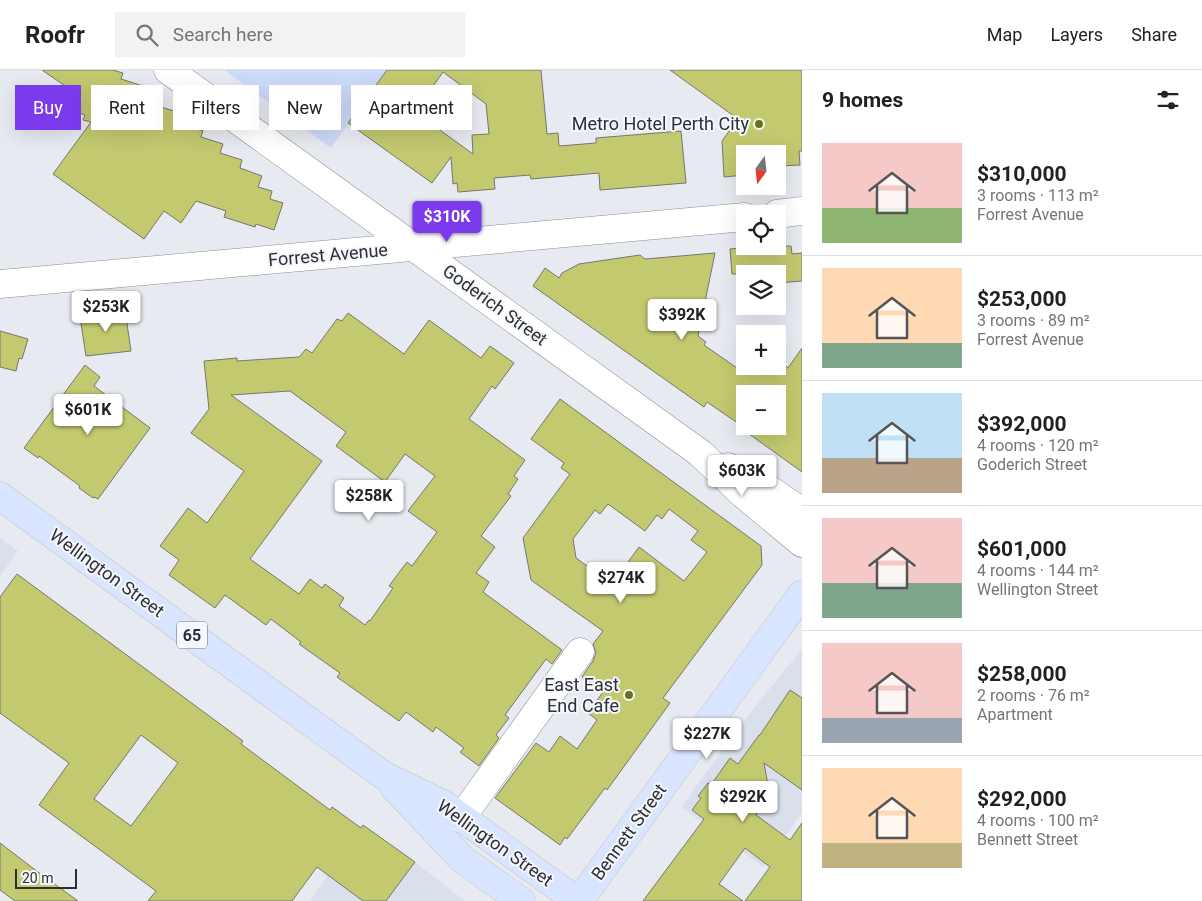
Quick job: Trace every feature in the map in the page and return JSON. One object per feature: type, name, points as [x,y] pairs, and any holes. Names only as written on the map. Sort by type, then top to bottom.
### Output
[{"type":"main road","name":"Wellington Street","points":[[0,496],[383,775],[443,804],[578,901]]},
{"type":"main road","name":"Bennett Street","points":[[578,901],[802,594]]},
{"type":"main road","name":"Wellington Street","points":[[383,775],[440,838],[462,859],[520,901]]},
{"type":"street","name":"Goderich Street","points":[[168,70],[700,453],[744,495],[802,543]]},
{"type":"street","points":[[786,213],[802,211]]},
{"type":"street","name":"Forrest Avenue","points":[[0,284],[736,218]]},
{"type":"street","name":"Goderich Street","points":[[700,453],[754,479],[802,512]]},
{"type":"street","points":[[461,818],[580,652]]},
{"type":"shaded area","points":[[224,70],[387,70],[376,85],[351,85],[351,120],[331,148],[306,130],[341,130],[341,85],[269,85],[269,103],[259,96],[259,85],[245,85]]},
{"type":"shaded area","points":[[0,538],[18,551],[0,576]]},
{"type":"shaded area","points":[[802,649],[802,813],[763,867],[681,807],[750,713]]},
{"type":"shaded area","points":[[363,825],[415,862],[465,901],[310,901]]},
{"type":"building","points":[[42,70],[113,70],[123,73],[121,79],[140,85],[91,85],[91,122],[83,120],[85,115],[81,114],[81,85],[64,85]]},
{"type":"building","points":[[387,70],[541,70],[547,134],[558,133],[559,146],[596,143],[596,138],[681,131],[686,183],[600,190],[599,173],[531,179],[530,175],[494,178],[495,189],[458,192],[457,183],[453,184],[451,157],[432,183],[358,130],[440,130],[473,154],[472,135],[489,134],[486,104],[472,94],[472,85],[460,85],[443,72],[434,85],[376,85]]},
{"type":"building","points":[[670,70],[802,70],[802,151],[799,151],[800,165],[786,166],[786,145],[736,145],[736,176],[724,177],[722,141],[738,119]]},
{"type":"building","points":[[163,108],[173,111],[173,130],[200,130],[203,131],[201,137],[223,144],[220,153],[242,160],[240,168],[262,176],[258,187],[272,191],[270,199],[283,203],[274,230],[256,224],[255,227],[224,217],[226,211],[196,201],[181,223],[164,211],[144,239],[53,174],[91,122],[91,130],[163,130]]},
{"type":"building","points":[[786,246],[791,246],[792,254],[802,253],[802,281],[786,282],[786,265],[736,265],[736,274],[732,274],[730,249],[736,248],[736,255],[786,255]]},
{"type":"building","points":[[715,253],[698,336],[706,342],[704,345],[736,367],[736,375],[786,375],[786,366],[788,368],[802,348],[802,472],[751,435],[786,435],[786,385],[736,385],[736,422],[707,402],[704,407],[533,286],[545,268],[559,278],[562,273],[579,264],[640,255],[645,259]]},
{"type":"building","points":[[125,310],[131,351],[86,356],[80,317]]},
{"type":"building","points":[[348,313],[404,354],[429,320],[481,358],[490,346],[514,363],[495,389],[492,386],[469,419],[525,460],[514,476],[518,479],[508,494],[511,496],[481,536],[495,547],[476,573],[489,582],[483,592],[562,650],[552,664],[546,659],[505,715],[509,718],[496,735],[499,738],[479,766],[460,752],[464,748],[436,727],[433,732],[406,712],[399,721],[337,677],[340,673],[299,644],[301,642],[271,619],[266,625],[225,595],[215,608],[169,575],[179,560],[160,546],[188,508],[207,523],[244,471],[191,433],[209,409],[204,361],[237,358],[237,361],[299,357],[306,349],[312,353],[337,319],[342,321]],"holes":[[[290,391],[346,432],[336,446],[385,482],[405,454],[435,476],[408,511],[437,532],[412,566],[407,562],[389,586],[393,588],[370,621],[365,625],[339,606],[344,598],[325,584],[322,588],[310,579],[299,594],[250,559],[322,461],[231,395]]]},
{"type":"building","points":[[0,331],[28,339],[22,359],[19,358],[16,371],[0,367]]},
{"type":"building","points":[[85,365],[100,377],[94,386],[150,428],[98,499],[93,498],[39,456],[38,458],[24,448]]},
{"type":"building","points":[[560,399],[761,546],[762,565],[663,698],[670,703],[607,790],[605,788],[567,839],[565,837],[560,845],[495,798],[536,743],[549,752],[560,736],[577,749],[597,720],[588,713],[603,692],[582,677],[596,653],[593,644],[603,631],[531,580],[523,538],[570,474],[561,468],[564,463],[531,439]],"holes":[[[608,504],[645,531],[657,515],[662,519],[669,509],[698,531],[691,540],[707,552],[684,581],[639,547],[612,584],[576,558],[573,539],[595,510],[600,514]]]},
{"type":"building","points":[[17,574],[243,741],[241,744],[330,810],[332,807],[361,828],[363,825],[415,862],[386,901],[363,901],[317,867],[292,901],[148,901],[156,891],[39,805],[69,763],[0,713],[0,597]],"holes":[[[141,735],[178,763],[131,826],[94,799]]]},
{"type":"building","points":[[790,690],[802,698],[802,790],[764,763],[770,796],[756,815],[790,840],[802,823],[802,901],[745,901],[770,867],[745,848],[719,884],[743,901],[643,901],[704,819],[692,810],[701,798],[698,796],[708,783],[711,785],[730,758],[738,764]]},
{"type":"building","points":[[0,843],[78,901],[15,901],[0,890]]},
{"type":"place","name":"Metro Hotel Perth City","points":[[759,124]]},
{"type":"place","name":"East East End Cafe","points":[[629,695]]}]
